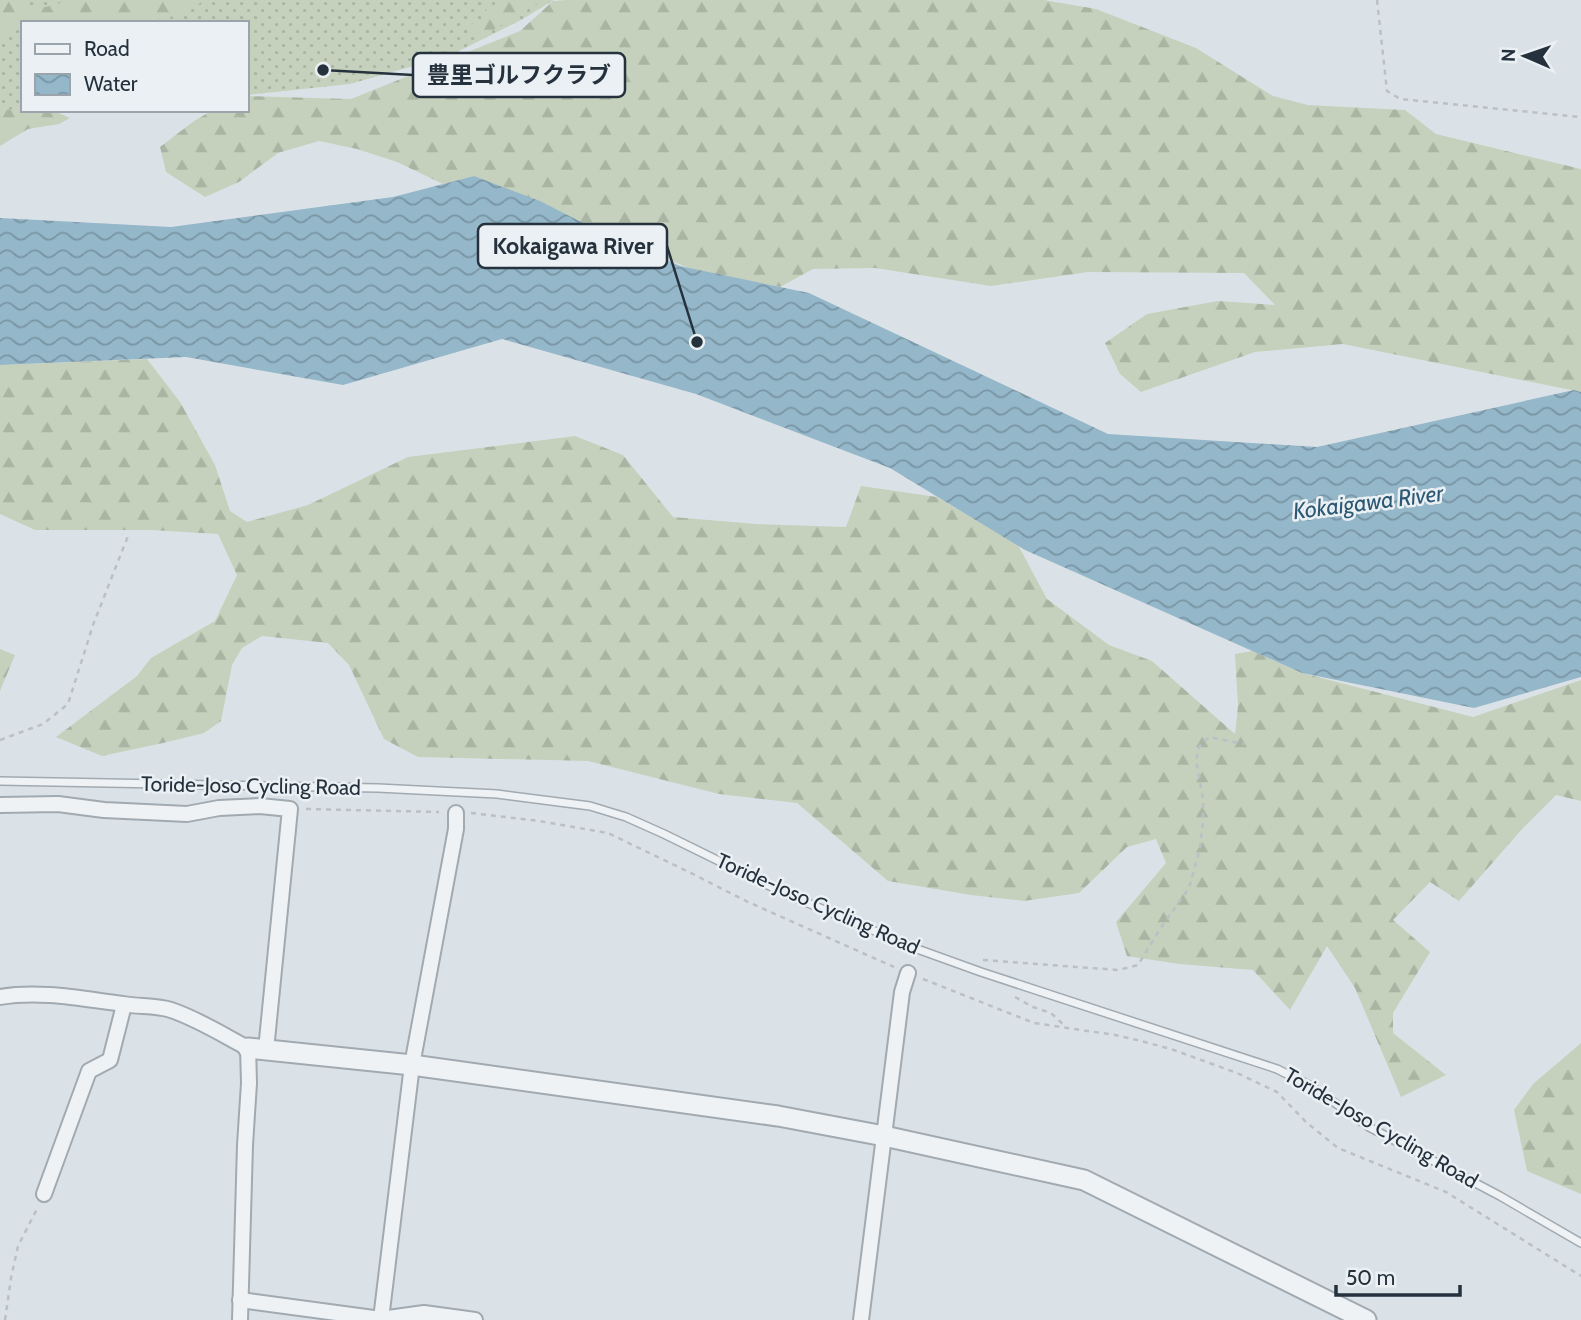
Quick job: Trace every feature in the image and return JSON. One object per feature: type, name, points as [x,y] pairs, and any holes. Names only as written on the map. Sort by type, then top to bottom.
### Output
[{"type":"street","points":[[0,805],[58,804],[104,810],[187,814],[219,808],[260,806],[290,809],[257,1049],[249,1083],[240,1320]]},
{"type":"street","points":[[381,1319],[412,1065],[456,829],[456,813]]},
{"type":"street","points":[[861,1320],[902,992],[908,973]]},
{"type":"street","points":[[0,997],[79,997],[168,1009],[257,1049],[412,1065],[778,1116],[884,1136],[1084,1180],[1366,1320]]},
{"type":"street","points":[[44,1194],[89,1071],[110,1060],[124,1004]]},
{"type":"street","points":[[240,1300],[381,1319],[424,1313],[475,1320]]},
{"type":"lane","name":"Toride-Joso Cycling Road","points":[[0,781],[378,788],[497,794],[590,806],[626,817],[784,893],[865,928],[974,970],[1277,1069],[1311,1086],[1369,1126],[1581,1243]]},
{"type":"path","points":[[1377,0],[1387,91],[1400,99],[1581,117]]},
{"type":"path","points":[[0,740],[43,724],[68,704],[93,625],[128,536]]},
{"type":"path","points":[[974,970],[982,960],[1118,970],[1138,965],[1189,888],[1200,848],[1203,821],[1203,799],[1196,761],[1199,747],[1209,737],[1244,744]]},
{"type":"path","points":[[290,809],[456,813],[539,821],[608,833],[748,902],[908,973],[1034,1023],[1137,1040],[1171,1049],[1237,1073],[1277,1093],[1306,1122],[1338,1148],[1446,1192],[1581,1276]]},
{"type":"path","points":[[5,1320],[10,1278],[18,1246],[44,1194]]},
{"type":"green space","points":[[0,0],[554,0],[521,20],[449,56],[350,84],[248,95],[248,21],[21,21],[21,112],[64,112],[0,116]]},
{"type":"green space","points":[[0,0],[25,0],[29,5],[46,7],[81,0],[220,0],[202,2],[181,15],[148,21],[21,21],[21,29],[0,36]]},
{"type":"green space","points":[[502,0],[543,0],[478,39],[472,32],[471,24],[481,20],[486,10]]},
{"type":"green space","points":[[1044,0],[1096,9],[1196,48],[1273,96],[1308,105],[1405,110],[1436,134],[1581,169],[1581,392],[1343,344],[1255,352],[1141,392],[1120,374],[1105,343],[1147,314],[1218,301],[1275,305],[1244,273],[1088,272],[991,286],[875,268],[813,269],[780,287],[689,268],[474,176],[443,184],[397,162],[357,149],[319,141],[278,153],[239,182],[205,197],[166,172],[160,147],[210,112],[248,112],[248,96],[351,99],[520,31],[553,1]]},
{"type":"green space","points":[[0,110],[56,112],[70,118],[59,124],[28,129],[0,146]]},
{"type":"green space","points":[[147,359],[180,402],[215,465],[230,511],[247,522],[308,505],[408,457],[575,436],[623,455],[673,517],[756,524],[846,527],[861,486],[937,497],[1018,545],[1047,599],[1109,645],[1152,661],[1235,734],[1238,706],[1235,654],[1252,651],[1302,673],[1473,717],[1581,680],[1581,801],[1556,795],[1459,901],[1430,882],[1393,920],[1430,952],[1393,1013],[1393,1033],[1446,1075],[1401,1097],[1355,988],[1327,946],[1290,1010],[1253,970],[1179,964],[1127,956],[1116,922],[1166,863],[1156,839],[1127,847],[1079,893],[1024,901],[888,881],[797,803],[719,794],[588,761],[418,757],[384,739],[349,665],[328,643],[262,636],[242,648],[232,665],[221,721],[204,733],[102,756],[56,737],[137,676],[151,658],[215,621],[237,575],[218,534],[151,530],[35,530],[0,514],[0,365]]},
{"type":"green space","points":[[0,649],[15,655],[0,691]]},
{"type":"green space","points":[[1581,1043],[1581,1194],[1527,1171],[1514,1110],[1533,1084]]},
{"type":"water","points":[[474,176],[540,201],[680,266],[809,293],[1108,434],[1317,447],[1574,390],[1581,392],[1581,677],[1474,708],[1302,673],[1025,550],[890,468],[696,394],[502,339],[343,385],[186,357],[0,365],[0,218],[171,227],[393,197]]},
{"type":"place","name":"豊里ゴルフクラブ","points":[[323,70]]},
{"type":"place","name":"Kokaigawa River","points":[[697,342]]}]
